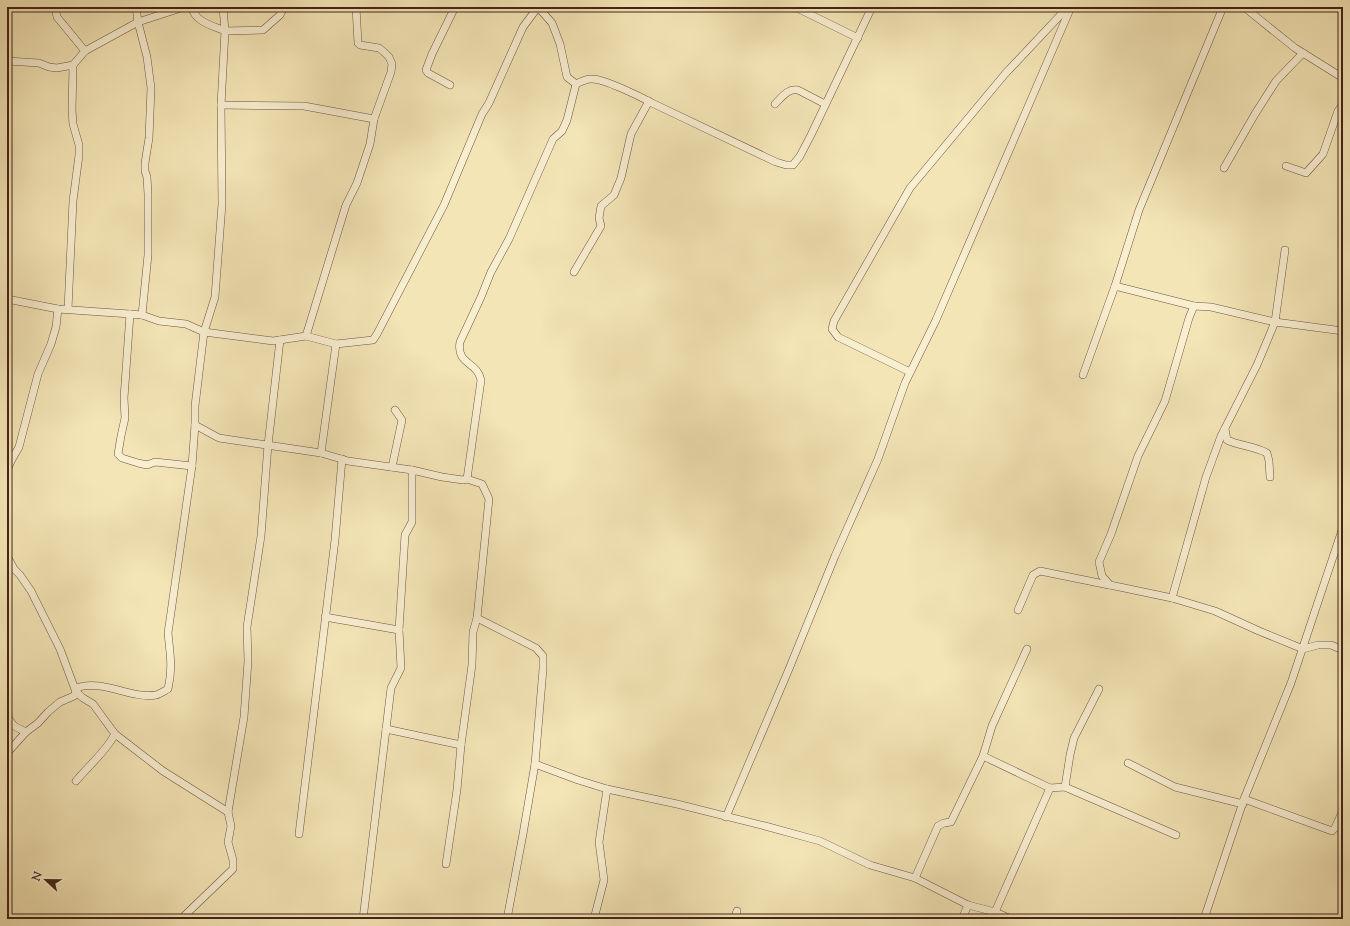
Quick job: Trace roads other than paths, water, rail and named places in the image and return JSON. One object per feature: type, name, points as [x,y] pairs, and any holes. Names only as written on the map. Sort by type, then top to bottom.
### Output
[{"type":"street","points":[[56,7],[57,17],[85,51]]},
{"type":"street","points":[[136,7],[138,22],[147,57],[151,88],[149,138],[145,163],[148,188],[148,255],[142,315]]},
{"type":"street","points":[[7,61],[39,63],[57,68],[73,65],[85,51],[138,22],[184,7]]},
{"type":"street","points":[[192,7],[195,14],[201,21],[225,32],[263,30],[280,15],[284,7]]},
{"type":"street","points":[[7,753],[26,732],[38,723],[48,712],[60,702],[74,696],[79,687],[85,685],[108,688],[148,696],[158,695],[168,689],[171,677],[171,660],[168,632],[192,466],[195,406],[204,332],[215,296],[222,211],[220,105],[225,32],[223,7]]},
{"type":"street","points":[[306,336],[346,205],[357,184],[370,144],[374,119],[392,64],[388,57],[379,48],[360,45],[358,43],[356,7]]},
{"type":"street","points":[[450,85],[428,73],[426,70],[432,54],[455,7]]},
{"type":"street","points":[[7,299],[58,309],[142,315],[159,321],[186,324],[204,332],[273,341],[306,336],[336,344],[373,340],[444,205],[482,114],[489,103],[523,27],[538,7],[552,23],[560,44],[567,77],[576,84]]},
{"type":"street","points":[[795,7],[858,38]]},
{"type":"street","points":[[576,84],[592,79],[607,83],[640,96],[776,162],[786,165],[793,165],[800,156],[872,7]]},
{"type":"street","points":[[910,372],[838,337],[832,329],[834,321],[910,188],[1005,74],[1068,7]]},
{"type":"street","points":[[726,817],[835,556],[878,459],[905,382],[936,320],[1072,7]]},
{"type":"street","points":[[1083,376],[1115,286],[1139,210],[1223,7]]},
{"type":"street","points":[[1244,7],[1295,48],[1343,78]]},
{"type":"street","points":[[1224,168],[1276,81],[1303,53]]},
{"type":"street","points":[[68,309],[73,201],[80,154],[73,124],[73,65]]},
{"type":"street","points":[[467,479],[481,380],[479,373],[461,358],[458,350],[460,342],[481,297],[490,272],[509,239],[553,139],[562,131],[567,120],[576,84]]},
{"type":"street","points":[[775,104],[793,89],[798,90],[825,104]]},
{"type":"street","points":[[574,272],[601,226],[600,218],[602,206],[614,195],[621,178],[631,134],[649,101]]},
{"type":"street","points":[[1286,166],[1306,173],[1323,154],[1338,111],[1343,104]]},
{"type":"street","points":[[220,105],[304,106],[374,119]]},
{"type":"street","points":[[1172,598],[1206,477],[1225,429],[1257,365],[1275,322],[1285,250]]},
{"type":"street","points":[[1115,286],[1194,306],[1211,307],[1275,322],[1343,331]]},
{"type":"street","points":[[1110,585],[1102,576],[1100,562],[1138,456],[1164,401],[1194,306]]},
{"type":"street","points":[[7,485],[9,461],[19,447],[38,374],[51,344],[56,327],[58,309]]},
{"type":"street","points":[[130,314],[124,398],[126,418],[118,454],[122,458],[147,465],[155,462],[192,466]]},
{"type":"street","points":[[182,919],[233,868],[233,860],[228,842],[231,826],[228,812],[244,717],[248,661],[246,627],[261,536],[268,446],[280,340]]},
{"type":"street","points":[[321,453],[336,344]]},
{"type":"street","points":[[392,467],[402,420],[395,410]]},
{"type":"street","points":[[195,425],[219,438],[321,453],[342,459],[412,470],[462,480],[467,479],[482,484],[489,499],[477,618],[473,632],[472,665],[461,745],[457,790],[446,864]]},
{"type":"street","points":[[1225,429],[1227,440],[1238,445],[1258,448],[1267,452],[1270,477]]},
{"type":"street","points":[[299,834],[335,540],[342,459]]},
{"type":"street","points":[[363,919],[391,688],[401,668],[399,630],[404,536],[412,522],[412,470]]},
{"type":"street","points":[[1204,919],[1244,802],[1289,690],[1343,527]]},
{"type":"street","points":[[7,556],[14,569],[31,591],[60,649],[76,692],[93,704],[114,734],[163,771],[228,812]]},
{"type":"street","points":[[1018,610],[1033,575],[1040,571],[1172,598],[1215,611],[1303,649],[1318,645],[1331,645],[1343,650]]},
{"type":"street","points":[[325,617],[399,630]]},
{"type":"street","points":[[477,618],[536,648],[543,656],[534,764],[524,834],[506,919]]},
{"type":"street","points":[[915,878],[938,826],[951,822],[983,756],[992,726],[1027,650]]},
{"type":"street","points":[[1065,787],[1074,738],[1099,689]]},
{"type":"street","points":[[7,716],[8,720],[14,726],[26,732]]},
{"type":"street","points":[[386,729],[461,745]]},
{"type":"street","points":[[76,781],[100,756],[111,742],[114,734]]},
{"type":"street","points":[[983,756],[1050,788],[1065,787],[1176,835]]},
{"type":"street","points":[[534,764],[607,789],[820,841],[870,865],[915,878],[968,905],[995,912],[1011,919]]},
{"type":"street","points":[[1128,764],[1175,787],[1244,802],[1332,831],[1335,828],[1343,810]]},
{"type":"street","points":[[995,912],[1050,788]]},
{"type":"street","points":[[594,919],[604,880],[599,842],[607,789]]},
{"type":"street","points":[[7,816],[7,825]]},
{"type":"street","points":[[962,919],[968,905]]},
{"type":"street","points":[[734,919],[737,911]]}]
